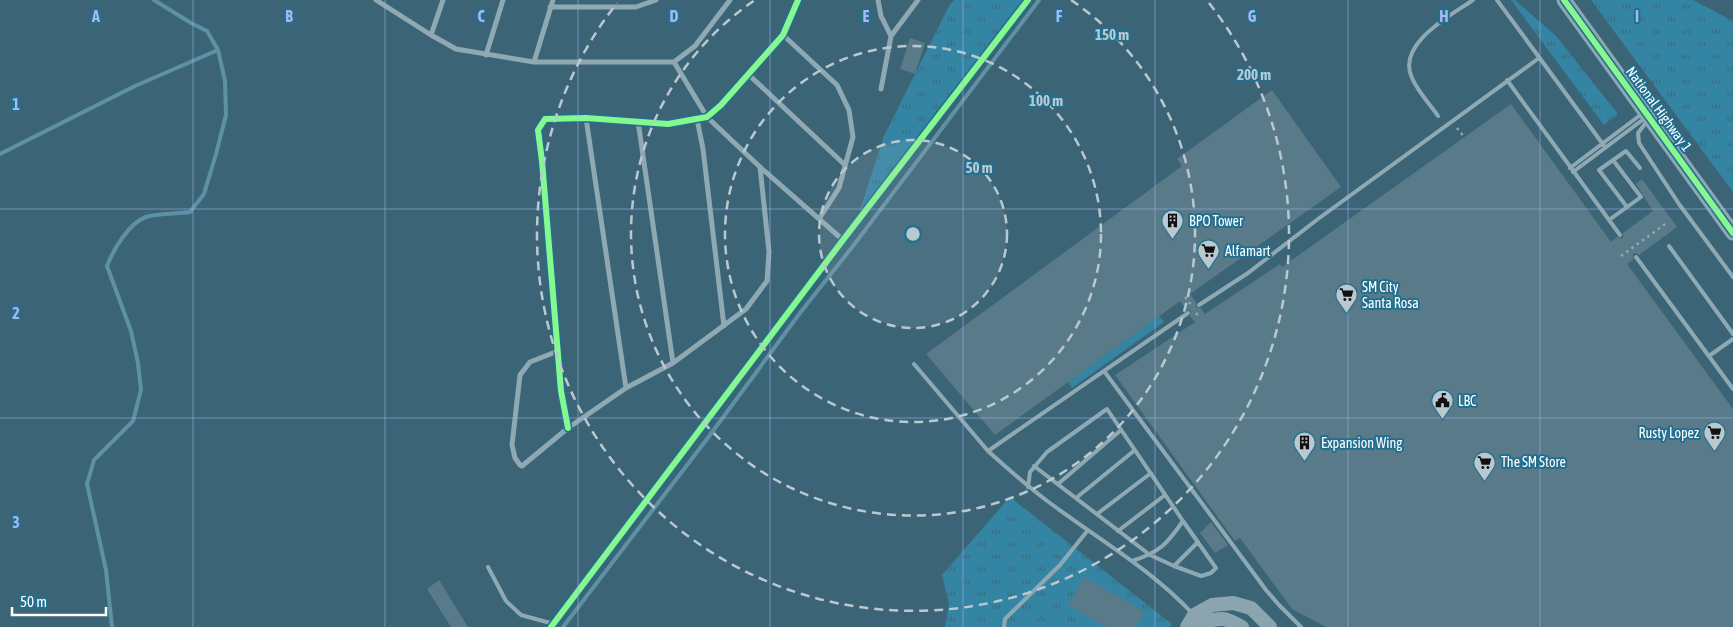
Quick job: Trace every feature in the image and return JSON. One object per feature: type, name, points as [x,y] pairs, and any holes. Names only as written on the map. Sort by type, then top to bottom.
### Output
[{"type":"highway","name":"National Highway 1","points":[[1565,0],[1733,233]]},
{"type":"main road","points":[[1195,623],[1212,605],[1233,603],[1251,608],[1270,627]]},
{"type":"main road","points":[[1195,623],[1216,618],[1227,618],[1242,627]]},
{"type":"street","points":[[376,0],[385,2],[432,35],[456,49],[534,62],[674,62],[695,46],[730,0]]},
{"type":"street","points":[[432,35],[443,0]]},
{"type":"street","points":[[486,55],[503,0]]},
{"type":"street","points":[[534,62],[553,0]]},
{"type":"street","points":[[608,8],[610,0]]},
{"type":"street","points":[[550,7],[636,7],[656,0]]},
{"type":"street","points":[[568,428],[561,391],[538,130],[545,119],[586,118],[668,124],[707,117],[722,105],[783,35],[798,0]]},
{"type":"street","points":[[878,0],[881,16],[891,36]]},
{"type":"street","points":[[881,89],[891,36],[918,0]]},
{"type":"street","points":[[552,626],[843,240],[1028,0]]},
{"type":"street","points":[[783,35],[837,85],[849,110],[853,137],[839,188],[819,219]]},
{"type":"street","points":[[674,62],[707,117],[760,167],[843,240]]},
{"type":"street","points":[[748,74],[845,164]]},
{"type":"street","points":[[586,118],[626,388]]},
{"type":"street","points":[[697,119],[703,149],[724,326]]},
{"type":"street","points":[[638,121],[673,363]]},
{"type":"street","points":[[558,351],[530,362],[520,375],[512,445],[515,458],[522,466],[568,428],[626,388],[673,363],[746,308],[767,281],[768,252],[760,167]]},
{"type":"lane","points":[[1438,116],[1412,79],[1409,69],[1411,56],[1414,47],[1424,35],[1473,0]]},
{"type":"lane","points":[[1497,0],[1604,145]]},
{"type":"lane","points":[[1199,305],[1248,273],[1318,218],[1539,58]]},
{"type":"lane","points":[[1507,80],[1620,235]]},
{"type":"lane","points":[[1571,170],[1647,115]]},
{"type":"lane","points":[[1647,115],[1638,133],[1639,143],[1679,204],[1733,277]]},
{"type":"lane","points":[[1627,207],[1599,170],[1626,151],[1640,168]]},
{"type":"lane","points":[[1609,220],[1641,197],[1613,160]]},
{"type":"lane","points":[[1669,246],[1733,334]]},
{"type":"lane","points":[[1636,257],[1733,389]]},
{"type":"lane","points":[[988,450],[1188,313]]},
{"type":"lane","points":[[1709,356],[1733,339]]},
{"type":"lane","points":[[914,364],[988,450],[1028,487],[1132,561],[1195,623]]},
{"type":"lane","points":[[1104,371],[1256,576],[1279,605],[1301,627]]},
{"type":"lane","points":[[1028,487],[1030,472],[1034,466],[1047,452],[1107,409],[1216,568],[1211,573],[1202,576],[1150,555],[1034,466]]},
{"type":"lane","points":[[1058,484],[1121,430]]},
{"type":"lane","points":[[1076,498],[1135,450]]},
{"type":"lane","points":[[1097,514],[1151,473]]},
{"type":"lane","points":[[1118,531],[1165,495]]},
{"type":"lane","points":[[1132,561],[1150,555],[1170,541],[1183,520]]},
{"type":"lane","points":[[1004,627],[1005,618],[1060,565],[1088,530]]},
{"type":"lane","points":[[1174,566],[1198,542]]},
{"type":"lane","points":[[488,567],[506,601],[522,615],[552,626]]},
{"type":"path","points":[[1452,120],[1464,137]]},
{"type":"path","points":[[1622,256],[1668,222]]},
{"type":"green space","points":[[955,0],[1023,0],[857,219],[884,136],[950,4]]},
{"type":"green space","points":[[1511,0],[1515,0],[1556,36],[1618,114],[1604,125]]},
{"type":"green space","points":[[1591,0],[1693,0],[1733,21],[1733,192]]},
{"type":"green space","points":[[1159,316],[1164,322],[1072,388],[1068,382]]},
{"type":"green space","points":[[1010,497],[1172,624],[1170,627],[945,627],[949,604],[942,575]]},
{"type":"building","points":[[910,38],[925,43],[915,74],[900,69]]},
{"type":"building","name":"SM City Santa Rosa","points":[[1272,90],[1341,187],[1190,294],[1196,302],[1196,307],[1201,308],[1205,314],[1280,264],[1282,267],[1511,104],[1611,242],[1617,237],[1623,238],[1623,233],[1653,211],[1636,184],[1642,179],[1677,227],[1639,255],[1633,254],[1633,260],[1627,264],[1733,409],[1733,627],[1326,627],[1292,609],[1240,538],[1235,541],[1115,375],[1195,322],[1190,316],[1191,311],[1186,310],[1180,301],[995,435],[926,354],[1182,166],[1177,159]]},
{"type":"building","points":[[1211,522],[1228,545],[1215,553],[1200,533]]},
{"type":"building","points":[[1084,577],[1145,612],[1136,627],[1106,627],[1068,605]]},
{"type":"building","points":[[439,580],[468,627],[451,627],[427,589]]},
{"type":"waterway","points":[[112,627],[106,570],[87,484],[94,460],[133,421],[141,390],[138,363],[131,331],[107,266],[122,238],[140,220],[156,215],[190,212],[204,194],[226,115],[225,81],[218,50],[207,31],[154,0]]},
{"type":"waterway","points":[[563,627],[1039,0]]},
{"type":"waterway","points":[[0,154],[135,86],[218,50]]},
{"type":"cycle path","points":[[568,428],[561,391],[538,130],[545,119],[586,118],[668,124],[707,117],[721,105],[783,35],[798,0]]},
{"type":"cycle path","points":[[551,627],[843,240],[1028,0]]},
{"type":"cycle path","points":[[1564,0],[1733,233]]},
{"type":"place","name":"BPO Tower","points":[[1173,240]]},
{"type":"place","name":"Alfamart","points":[[1209,270]]},
{"type":"place","name":"SM City Santa Rosa","points":[[1346,314]]},
{"type":"place","name":"LBC","points":[[1442,420]]},
{"type":"place","name":"Rusty Lopez","points":[[1715,452]]},
{"type":"place","name":"Expansion Wing","points":[[1305,462]]},
{"type":"place","name":"The SM Store","points":[[1485,481]]}]
